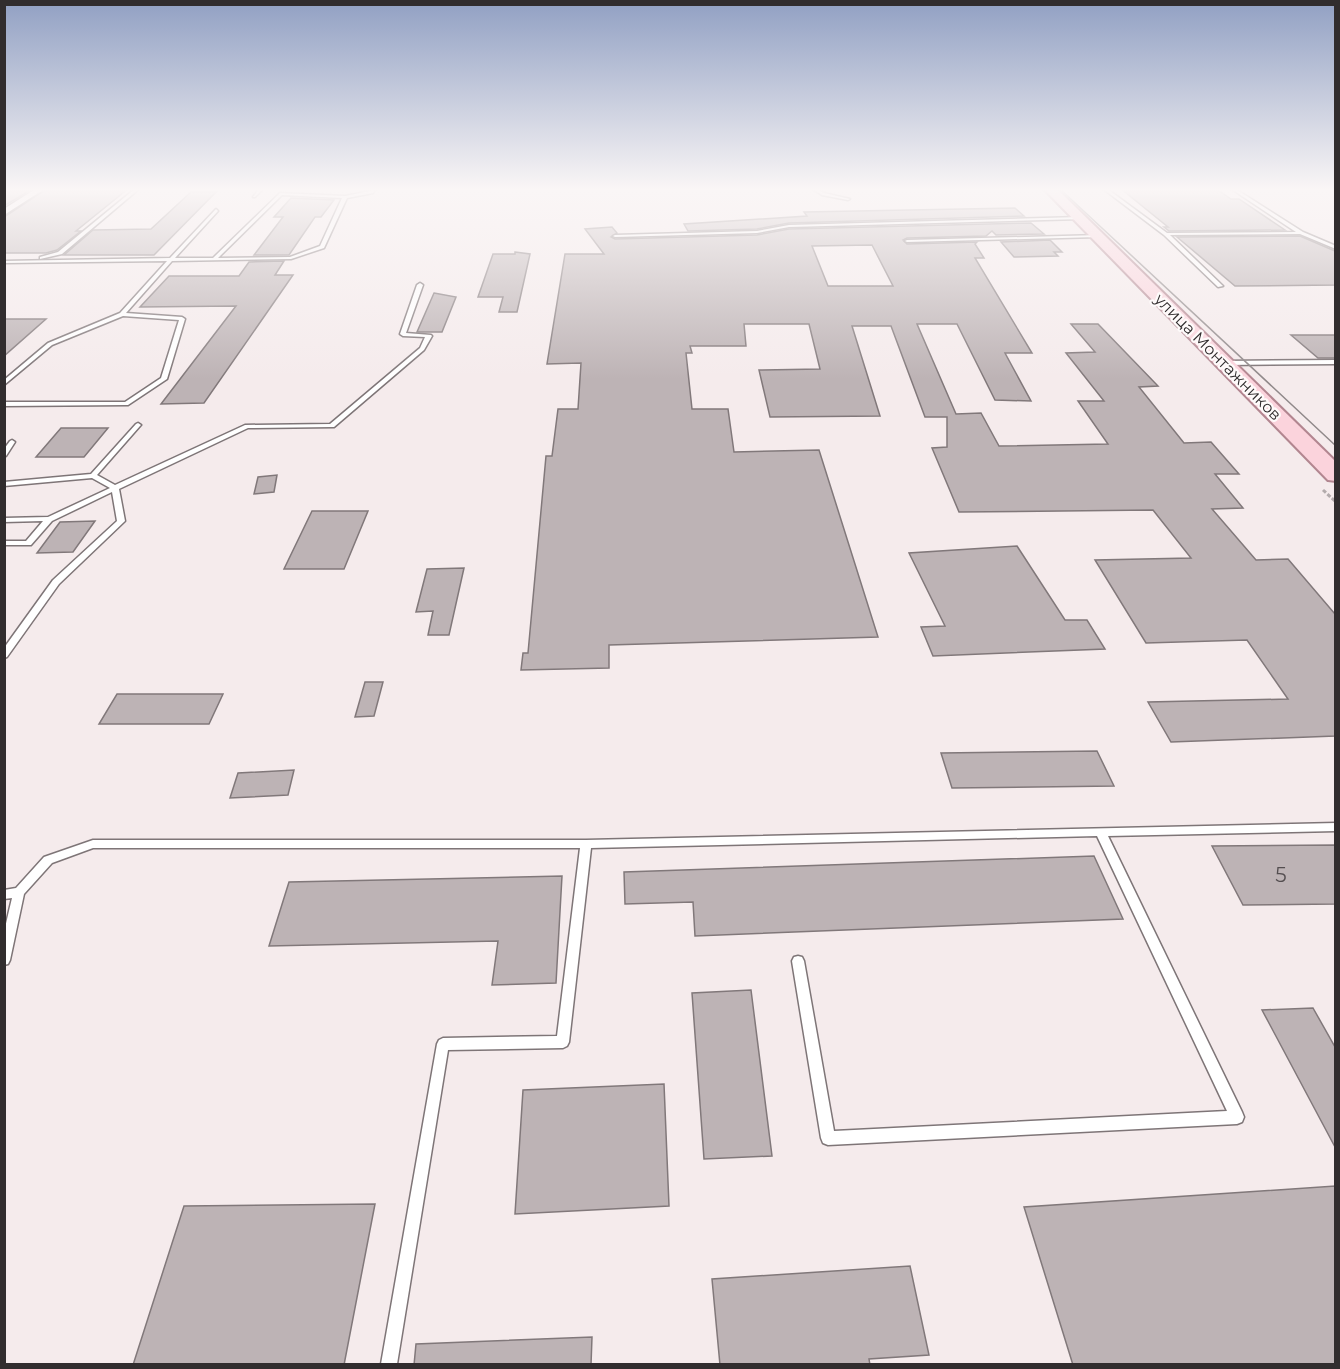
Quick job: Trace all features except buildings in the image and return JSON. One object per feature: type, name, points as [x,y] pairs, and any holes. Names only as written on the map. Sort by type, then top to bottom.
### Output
[{"type":"main road","name":"улица Монтажников","points":[[1113,252],[1335,475]]},
{"type":"lane","points":[[29,262],[61,252]]},
{"type":"lane","points":[[4,383],[50,344],[122,314],[177,252]]},
{"type":"lane","points":[[214,259],[221,252]]},
{"type":"lane","points":[[4,262],[291,258],[308,252]]},
{"type":"lane","points":[[1185,252],[1220,286]]},
{"type":"lane","points":[[10,267],[15,262]]},
{"type":"lane","points":[[4,543],[28,543],[49,519],[247,426],[332,426],[422,349],[429,336],[403,334],[420,285]]},
{"type":"lane","points":[[4,404],[126,404],[164,379],[182,319],[122,314]]},
{"type":"lane","points":[[1224,363],[1335,362]]},
{"type":"lane","points":[[93,476],[138,425]]},
{"type":"lane","points":[[4,455],[12,442]]},
{"type":"lane","points":[[4,484],[93,476],[115,488]]},
{"type":"lane","points":[[4,655],[56,582],[121,521],[115,488]]},
{"type":"lane","points":[[4,520],[49,519]]},
{"type":"lane","points":[[4,960],[19,892],[48,860],[93,844],[586,843],[1335,827]]},
{"type":"lane","points":[[798,960],[828,1138],[1237,1117],[1101,833]]},
{"type":"lane","points":[[389,1365],[443,1044],[563,1042],[586,843]]},
{"type":"lane","points":[[4,895],[19,892]]},
{"type":"tram line","points":[[1128,252],[1336,446]]}]
